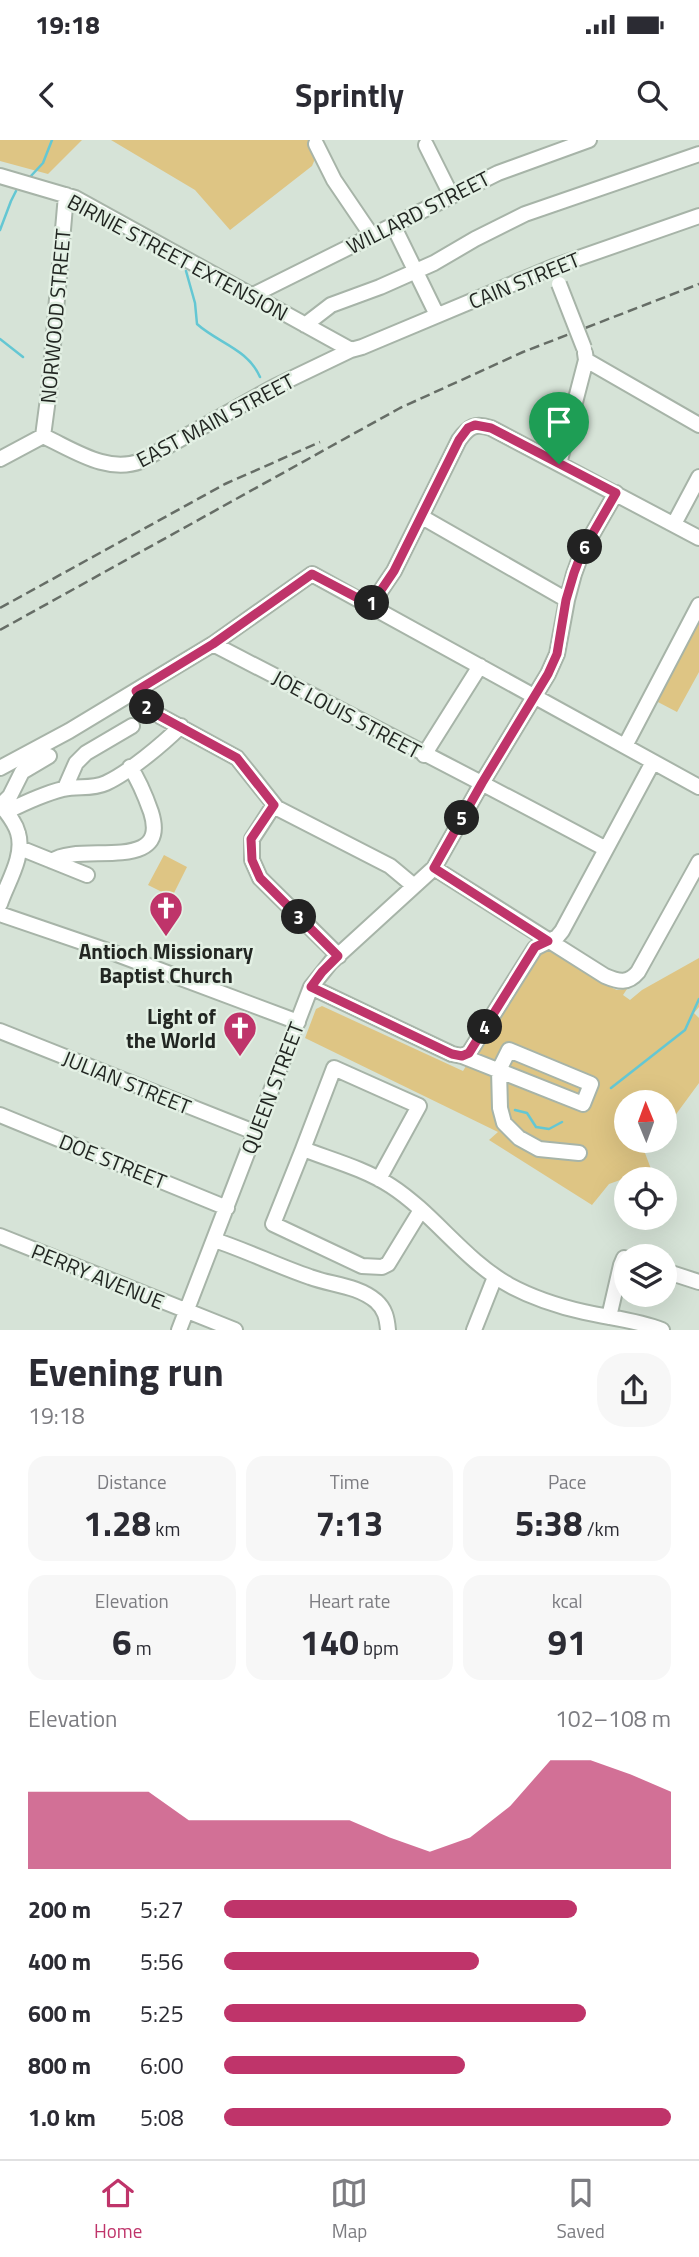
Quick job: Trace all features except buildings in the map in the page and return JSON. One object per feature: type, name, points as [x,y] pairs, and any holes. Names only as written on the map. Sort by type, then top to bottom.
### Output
[{"type":"street","name":"WILLARD STREET","points":[[251,296],[498,173],[589,140]]},
{"type":"street","points":[[423,142],[451,195]]},
{"type":"street","points":[[316,144],[334,180],[372,236]]},
{"type":"street","points":[[305,325],[331,305],[416,271],[525,214],[699,154]]},
{"type":"street","name":"BIRNIE STREET EXTENSION","points":[[0,176],[66,195],[92,207],[351,350]]},
{"type":"street","name":"NORWOOD STREET","points":[[43,436],[66,195]]},
{"type":"street","name":"CAIN STREET","points":[[351,350],[553,267],[699,216]]},
{"type":"street","points":[[393,225],[437,315]]},
{"type":"street","points":[[553,267],[585,354],[559,464]]},
{"type":"street","name":"EAST MAIN STREET","points":[[43,436],[105,464],[128,466],[274,387],[351,350]]},
{"type":"street","points":[[585,354],[699,425]]},
{"type":"street","points":[[371,605],[394,571],[459,440],[468,428],[475,425],[491,428],[699,538]]},
{"type":"street","points":[[0,459],[43,436]]},
{"type":"street","points":[[674,524],[699,477]]},
{"type":"street","name":"QUEEN STREET","points":[[179,1329],[311,987],[338,956],[434,868],[557,654],[566,600],[582,552],[616,493]]},
{"type":"street","points":[[422,517],[566,600]]},
{"type":"street","points":[[2,807],[22,772],[43,752],[213,644],[312,574],[699,787]]},
{"type":"street","points":[[625,746],[699,605]]},
{"type":"street","name":"JOE LOUIS STREET","points":[[213,644],[606,849]]},
{"type":"street","points":[[424,755],[481,666]]},
{"type":"street","points":[[136,691],[144,705],[237,758],[274,805],[390,866],[414,886]]},
{"type":"street","points":[[65,788],[73,768],[86,753],[132,726]]},
{"type":"street","points":[[2,807],[65,788],[87,789],[105,784],[160,746],[181,726]]},
{"type":"street","points":[[0,768],[43,752],[73,768]]},
{"type":"street","points":[[462,1056],[469,1053],[535,947],[562,931],[653,762]]},
{"type":"street","points":[[52,861],[62,855],[130,852],[146,846],[151,838],[153,820],[144,790],[130,767]]},
{"type":"street","points":[[274,805],[251,839],[252,860],[260,878],[338,956]]},
{"type":"street","points":[[0,904],[20,848],[18,831],[2,807]]},
{"type":"street","points":[[20,848],[87,875]]},
{"type":"street","points":[[434,868],[605,976],[617,982],[624,982],[633,979],[638,972],[699,862]]},
{"type":"street","points":[[0,914],[114,953],[298,1022]]},
{"type":"street","points":[[311,987],[452,1054],[499,1070],[583,1104],[592,1084],[509,1049],[499,1070],[499,1108],[504,1124],[519,1138],[539,1149],[579,1153]]},
{"type":"street","name":"JULIAN STREET","points":[[0,1031],[254,1132]]},
{"type":"street","points":[[379,1179],[419,1106],[334,1068],[272,1223],[362,1266],[382,1267],[387,1264],[421,1210]]},
{"type":"street","name":"DOE STREET","points":[[0,1115],[227,1208]]},
{"type":"street","points":[[303,1149],[391,1186],[495,1277],[544,1301],[662,1329]]},
{"type":"street","name":"PERRY AVENUE","points":[[0,1236],[235,1329]]},
{"type":"street","points":[[214,1240],[313,1279],[337,1283],[374,1299],[383,1309],[388,1329]]},
{"type":"street","points":[[677,1275],[699,1282]]},
{"type":"street","points":[[474,1329],[495,1277]]},
{"type":"street","points":[[610,1317],[614,1298]]},
{"type":"shaded area","points":[[0,140],[82,140],[48,174],[0,161]]},
{"type":"shaded area","points":[[111,140],[320,140],[321,145],[312,166],[230,230],[195,190]]},
{"type":"shaded area","points":[[699,621],[699,672],[677,712],[656,701]]},
{"type":"shaded area","points":[[164,855],[187,867],[172,897],[148,885]]},
{"type":"shaded area","points":[[551,951],[610,987],[617,990],[627,989],[623,995],[630,1000],[642,990],[699,958],[699,1007],[694,1013],[699,1018],[699,1083],[677,1113],[677,1090],[614,1090],[614,1153],[645,1153],[650,1167],[614,1167],[614,1182],[609,1184],[592,1205],[489,1140],[498,1132],[305,1038],[316,1009],[322,1006],[463,1071],[536,954]]},
{"type":"waterway","points":[[30,177],[43,163],[52,140]]},
{"type":"waterway","points":[[0,230],[16,191]]},
{"type":"waterway","points":[[186,271],[195,303],[197,324],[240,353],[255,367],[260,377]]},
{"type":"waterway","points":[[0,339],[23,357]]},
{"type":"waterway","points":[[611,1088],[685,1030],[699,999]]},
{"type":"waterway","points":[[515,1110],[527,1113],[536,1127],[549,1129],[562,1122]]},
{"type":"railway","points":[[0,630],[400,408],[523,352],[699,284]]},
{"type":"railway","points":[[0,608],[225,484],[320,442]]},
{"type":"place","name":"Antioch Missionary Baptist Church","points":[[166,938]]},
{"type":"place","name":"Light of the World","points":[[240,1058]]},
{"type":"route","points":[[483,425],[491,428],[559,464],[616,493],[582,552],[574,573],[566,600],[563,631],[548,674],[434,868],[548,941],[535,947],[469,1053],[462,1056],[452,1054],[311,987],[338,956],[260,878],[252,860],[251,839],[274,805],[237,758],[160,716],[144,705],[136,691],[213,644],[312,574],[371,605],[394,571],[459,440],[468,428],[483,425]]}]
